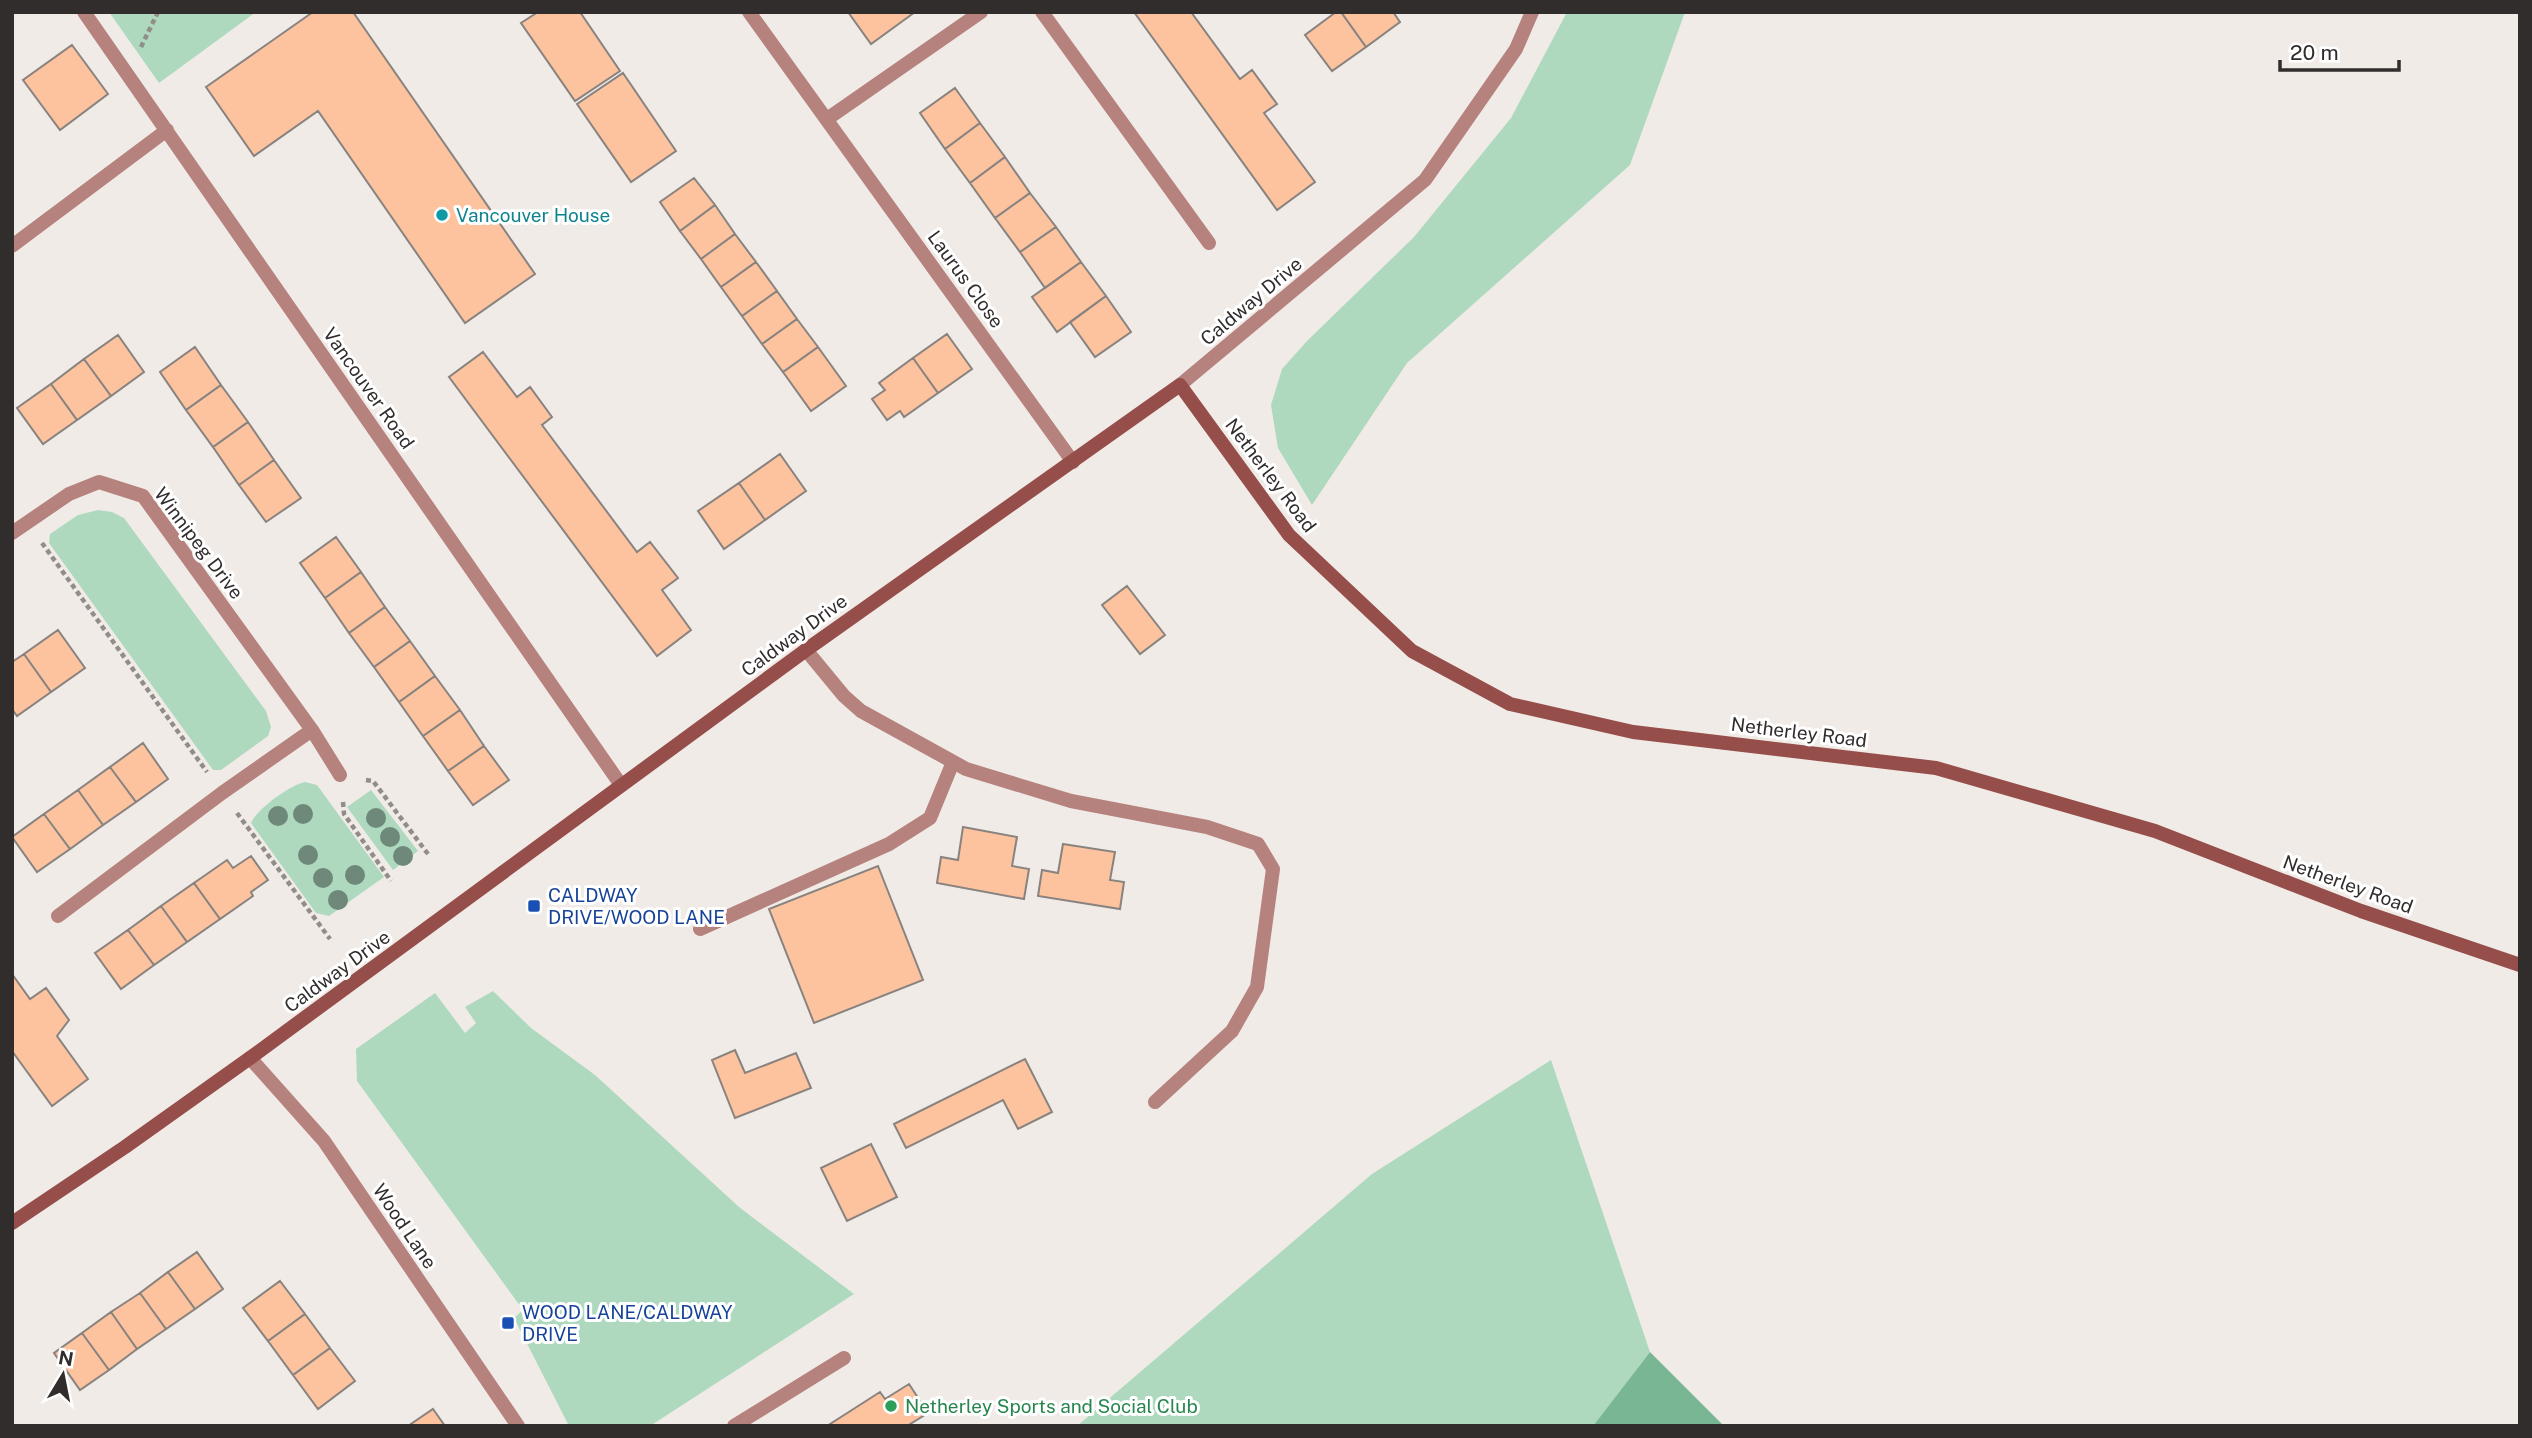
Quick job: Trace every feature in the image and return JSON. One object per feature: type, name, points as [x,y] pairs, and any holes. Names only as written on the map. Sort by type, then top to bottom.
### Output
[{"type":"main road","name":"Caldway Drive","points":[[14,1219],[125,1147],[250,1058],[806,650],[1180,386]]},
{"type":"main road","name":"Netherley Road","points":[[1180,386],[1289,535],[1412,651],[1510,704],[1633,732],[1936,768],[2155,831],[2361,911],[2520,965]]},
{"type":"street","name":"Vancouver Road","points":[[84,12],[621,785]]},
{"type":"street","name":"Laurus Close","points":[[749,12],[1073,462]]},
{"type":"street","points":[[827,119],[981,12]]},
{"type":"street","points":[[1042,12],[1209,243]]},
{"type":"street","name":"Caldway Drive","points":[[1180,386],[1425,180],[1516,49],[1532,12]]},
{"type":"street","points":[[12,246],[167,130]]},
{"type":"street","name":"Winnipeg Drive","points":[[12,533],[69,494],[99,482],[143,496],[312,730],[340,775]]},
{"type":"street","points":[[806,650],[844,696],[861,711],[966,769],[1071,801],[1207,827],[1258,844],[1273,869],[1257,987],[1232,1031],[1155,1102]]},
{"type":"street","points":[[58,916],[222,793],[312,730]]},
{"type":"street","points":[[700,929],[889,844],[930,818],[953,762]]},
{"type":"street","name":"Wood Lane","points":[[250,1058],[324,1141],[517,1426]]},
{"type":"street","points":[[734,1426],[845,1359]]},
{"type":"path","points":[[27,523],[330,939]]},
{"type":"path","points":[[391,881],[344,814],[340,775],[373,781],[428,854]]},
{"type":"green space","points":[[109,12],[256,12],[159,83]]},
{"type":"green space","points":[[1567,12],[1685,12],[1630,165],[1407,363],[1312,505],[1278,448],[1271,405],[1282,369],[1307,341],[1414,237],[1511,118]]},
{"type":"green space","points":[[98,510],[112,512],[124,518],[266,711],[271,727],[268,736],[221,770],[213,770],[49,543],[50,534],[78,515]]},
{"type":"green space","points":[[305,782],[317,785],[384,877],[329,916],[316,913],[251,823],[275,798]]},
{"type":"green space","points":[[371,790],[418,851],[393,870],[347,807]]},
{"type":"green space","points":[[493,991],[531,1028],[595,1075],[739,1207],[854,1294],[650,1426],[569,1426],[514,1318],[523,1310],[357,1081],[356,1049],[435,993],[465,1033],[476,1023],[465,1007]]},
{"type":"green space","points":[[1551,1060],[1650,1352],[1593,1426],[1077,1426],[1372,1174]]},
{"type":"green space","points":[[1650,1352],[1724,1426],[1593,1426]]},
{"type":"building","name":"Vancouver House","points":[[313,12],[353,12],[535,274],[465,323],[318,111],[254,156],[206,87]]},
{"type":"building","points":[[538,12],[580,12],[620,71],[575,101],[521,23]]},
{"type":"building","points":[[848,12],[915,12],[871,44]]},
{"type":"building","points":[[1134,12],[1191,12],[1240,79],[1252,70],[1277,104],[1264,113],[1315,182],[1277,210]]},
{"type":"building","points":[[1336,12],[1341,12],[1366,47],[1332,71],[1305,35]]},
{"type":"building","points":[[1341,12],[1393,12],[1400,22],[1366,47]]},
{"type":"building","points":[[72,45],[108,94],[60,130],[23,80]]},
{"type":"building","points":[[623,73],[676,151],[631,182],[577,104]]},
{"type":"building","points":[[955,88],[980,123],[945,149],[920,113]]},
{"type":"building","points":[[980,123],[1005,157],[970,183],[945,149]]},
{"type":"building","points":[[1005,157],[1030,193],[995,218],[970,183]]},
{"type":"building","points":[[694,178],[715,205],[680,231],[660,202]]},
{"type":"building","points":[[1030,193],[1056,227],[1020,252],[995,218]]},
{"type":"building","points":[[715,205],[735,234],[701,259],[680,231]]},
{"type":"building","points":[[1056,227],[1081,262],[1045,288],[1020,252]]},
{"type":"building","points":[[735,234],[756,262],[721,287],[701,259]]},
{"type":"building","points":[[756,262],[777,291],[742,316],[721,287]]},
{"type":"building","points":[[1081,262],[1106,296],[1057,332],[1032,297]]},
{"type":"building","points":[[777,291],[797,319],[762,344],[742,316]]},
{"type":"building","points":[[1106,296],[1131,332],[1095,357],[1070,322]]},
{"type":"building","points":[[797,319],[818,347],[783,372],[762,344]]},
{"type":"building","points":[[947,334],[972,369],[938,393],[913,358]]},
{"type":"building","points":[[118,335],[144,372],[111,396],[84,359]]},
{"type":"building","points":[[195,347],[221,385],[186,410],[160,372]]},
{"type":"building","points":[[818,347],[846,386],[811,411],[783,372]]},
{"type":"building","points":[[483,352],[517,397],[530,387],[552,417],[542,425],[637,552],[650,542],[678,578],[662,590],[691,630],[657,656],[449,377]]},
{"type":"building","points":[[913,358],[938,393],[904,417],[900,411],[887,420],[872,399],[885,390],[879,383]]},
{"type":"building","points":[[84,359],[111,396],[77,420],[51,384]]},
{"type":"building","points":[[51,384],[77,420],[43,444],[17,408]]},
{"type":"building","points":[[221,385],[248,422],[213,447],[186,410]]},
{"type":"building","points":[[248,422],[274,460],[239,485],[213,447]]},
{"type":"building","points":[[780,454],[806,491],[765,520],[739,483]]},
{"type":"building","points":[[274,460],[301,498],[266,522],[239,485]]},
{"type":"building","points":[[739,483],[765,520],[724,549],[698,511]]},
{"type":"building","points":[[336,537],[361,572],[325,598],[300,563]]},
{"type":"building","points":[[361,572],[385,607],[349,633],[325,598]]},
{"type":"building","points":[[1127,586],[1165,635],[1140,654],[1102,605]]},
{"type":"building","points":[[385,607],[410,641],[374,667],[349,633]]},
{"type":"building","points":[[58,630],[85,668],[51,692],[24,654]]},
{"type":"building","points":[[410,641],[435,676],[399,702],[374,667]]},
{"type":"building","points":[[24,654],[51,692],[17,716],[12,709],[12,662]]},
{"type":"building","points":[[435,676],[460,710],[423,736],[399,702]]},
{"type":"building","points":[[460,710],[484,746],[448,771],[423,736]]},
{"type":"building","points":[[143,743],[168,779],[136,802],[110,767]]},
{"type":"building","points":[[484,746],[509,780],[473,805],[448,771]]},
{"type":"building","points":[[110,767],[136,802],[103,825],[78,790]]},
{"type":"building","points":[[78,790],[103,825],[70,849],[44,814]]},
{"type":"building","points":[[44,814],[70,849],[37,872],[12,837]]},
{"type":"building","points":[[963,827],[1017,837],[1012,866],[1029,869],[1024,899],[937,883],[941,857],[958,860]]},
{"type":"building","points":[[1063,844],[1115,852],[1110,880],[1124,882],[1120,909],[1038,896],[1042,870],[1058,873]]},
{"type":"building","points":[[251,856],[268,880],[251,892],[253,896],[220,919],[194,883],[227,860],[233,868]]},
{"type":"building","points":[[878,866],[923,980],[814,1023],[769,909]]},
{"type":"building","points":[[194,883],[220,919],[187,942],[161,906]]},
{"type":"building","points":[[161,906],[187,942],[154,965],[128,930]]},
{"type":"building","points":[[128,930],[154,965],[121,989],[95,953]]},
{"type":"building","points":[[12,974],[30,999],[46,988],[69,1020],[57,1036],[88,1079],[52,1106],[12,1051]]},
{"type":"building","points":[[735,1050],[745,1073],[796,1053],[811,1088],[735,1118],[712,1060]]},
{"type":"building","points":[[1025,1059],[1052,1112],[1018,1129],[1003,1100],[906,1148],[894,1124]]},
{"type":"building","points":[[871,1144],[897,1197],[847,1221],[821,1168]]},
{"type":"building","points":[[197,1252],[223,1289],[195,1309],[168,1272]]},
{"type":"building","points":[[168,1272],[195,1309],[166,1329],[140,1293]]},
{"type":"building","points":[[280,1281],[305,1314],[268,1341],[243,1308]]},
{"type":"building","points":[[140,1293],[166,1329],[137,1349],[111,1312]]},
{"type":"building","points":[[111,1312],[137,1349],[109,1370],[82,1333]]},
{"type":"building","points":[[305,1314],[330,1348],[293,1375],[268,1341]]},
{"type":"building","points":[[82,1333],[109,1370],[80,1390],[54,1353]]},
{"type":"building","points":[[330,1348],[355,1381],[318,1409],[293,1375]]},
{"type":"building","name":"Netherley Sports and Social Club","points":[[909,1384],[928,1413],[907,1426],[827,1426],[880,1392],[885,1399]]},
{"type":"building","points":[[433,1409],[445,1426],[408,1426]]},
{"type":"place","name":"Vancouver House","points":[[442,215]]},
{"type":"place","name":"CALDWAY DRIVE/WOOD LANE","points":[[534,906]]},
{"type":"place","name":"WOOD LANE/CALDWAY DRIVE","points":[[508,1323]]},
{"type":"place","name":"Netherley Sports and Social Club","points":[[891,1406]]}]
